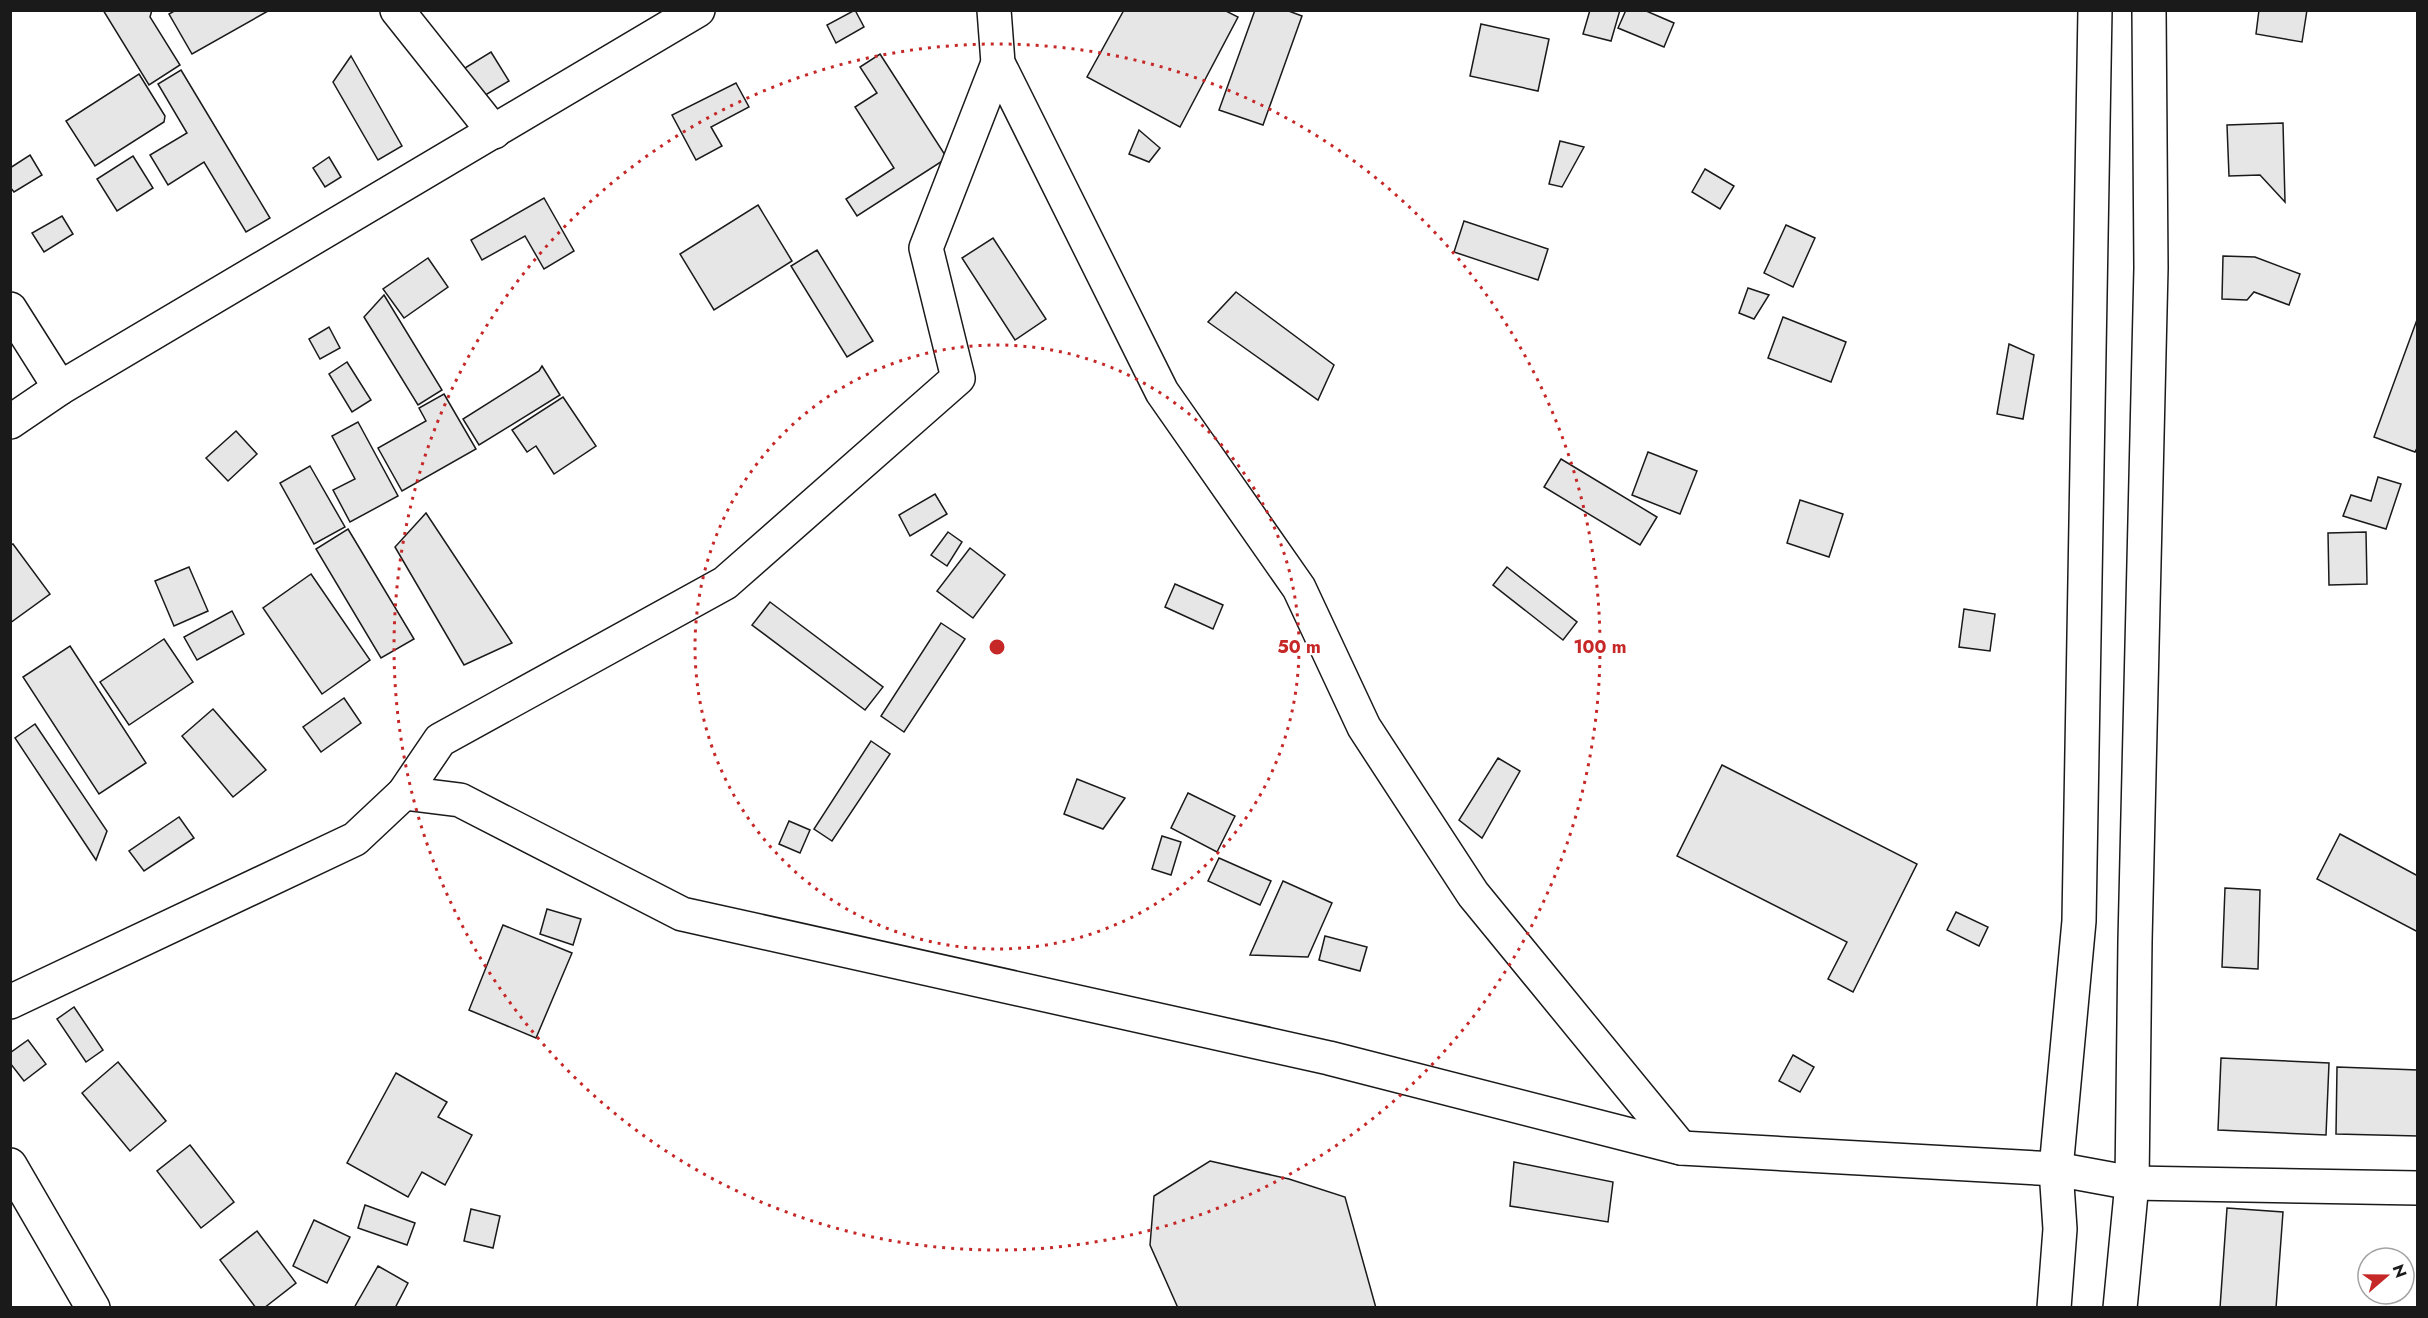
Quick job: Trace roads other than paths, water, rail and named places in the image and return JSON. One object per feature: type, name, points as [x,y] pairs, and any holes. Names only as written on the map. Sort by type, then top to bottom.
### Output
[{"type":"street","points":[[397,10],[494,132]]},
{"type":"street","points":[[10,422],[60,388],[698,10]]},
{"type":"street","points":[[994,10],[998,63],[1162,392],[1299,588],[1364,726],[1473,894],[1681,1148]]},
{"type":"street","points":[[2054,1308],[2060,1229],[2056,1169],[2079,921],[2095,10]]},
{"type":"street","points":[[2120,1308],[2132,1183],[2135,940],[2151,268],[2149,10]]},
{"type":"street","points":[[10,1002],[355,839],[404,793],[440,740],[725,582],[958,378],[926,248],[998,63]]},
{"type":"street","points":[[10,309],[60,388]]},
{"type":"street","points":[[404,793],[460,800],[682,914],[1329,1058],[1681,1148],[2056,1169],[2132,1183],[2418,1188]]},
{"type":"street","points":[[10,1165],[93,1308]]}]
